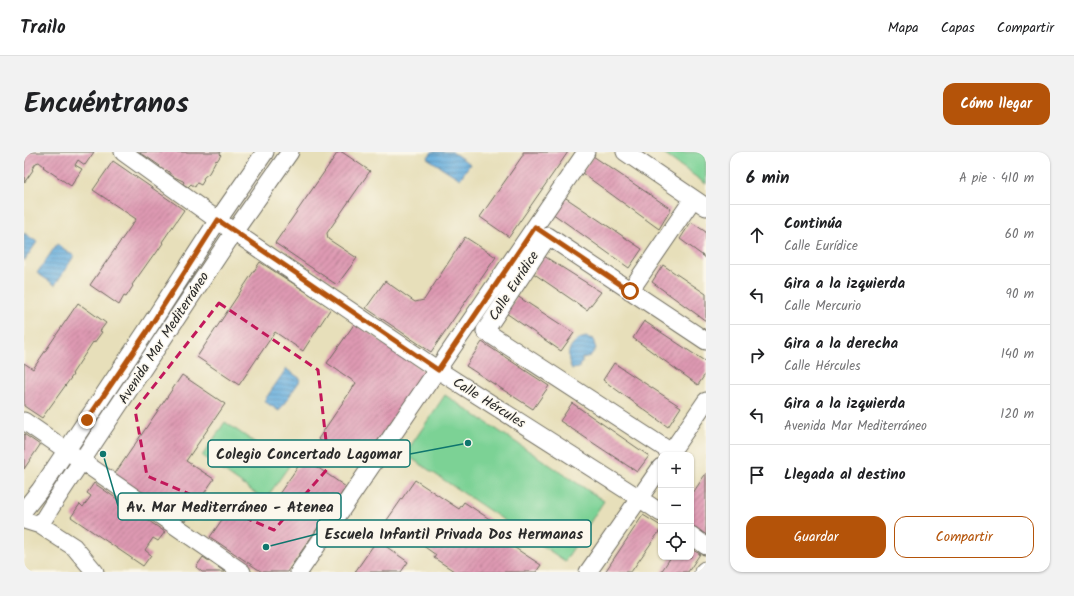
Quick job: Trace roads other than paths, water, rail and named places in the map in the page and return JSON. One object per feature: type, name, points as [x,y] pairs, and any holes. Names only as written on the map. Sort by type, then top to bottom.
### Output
[{"type":"street","name":"Calle Hércules","points":[[123,152],[234,232],[438,370],[658,511]]},
{"type":"street","name":"Avenida Mar Mediterráneo","points":[[24,510],[40,490],[146,333],[218,220],[265,152]]},
{"type":"street","name":"Avenida Mar Mediterráneo","points":[[40,525],[234,232],[290,152]]},
{"type":"street","points":[[299,572],[471,322],[541,231],[586,152]]},
{"type":"street","points":[[625,152],[699,203],[630,291]]},
{"type":"street","name":"Calle Eurídice","points":[[667,452],[485,331],[541,231],[706,341]]},
{"type":"street","points":[[471,322],[485,331]]},
{"type":"street","points":[[671,452],[706,401]]},
{"type":"street","points":[[24,421],[242,572]]},
{"type":"street","points":[[588,572],[658,470]]},
{"type":"street","points":[[24,520],[40,525],[74,547],[95,572]]},
{"type":"street","points":[[694,537],[706,546]]},
{"type":"water","points":[[432,152],[452,152],[470,164],[460,179],[427,158]]},
{"type":"water","points":[[24,233],[37,242],[24,261]]},
{"type":"water","points":[[57,244],[74,256],[55,285],[37,273]]},
{"type":"water","points":[[586,337],[593,339],[596,349],[590,356],[582,358],[582,363],[579,368],[572,369],[569,358],[570,348],[576,341]]},
{"type":"water","points":[[286,369],[301,379],[279,411],[264,401]]},
{"type":"place","name":"Colegio Concertado Lagomar","points":[[468,443]]},
{"type":"place","name":"Av. Mar Mediterráneo - Atenea","points":[[103,454]]},
{"type":"place","name":"Escuela Infantil Privada Dos Hermanas","points":[[266,547]]}]
